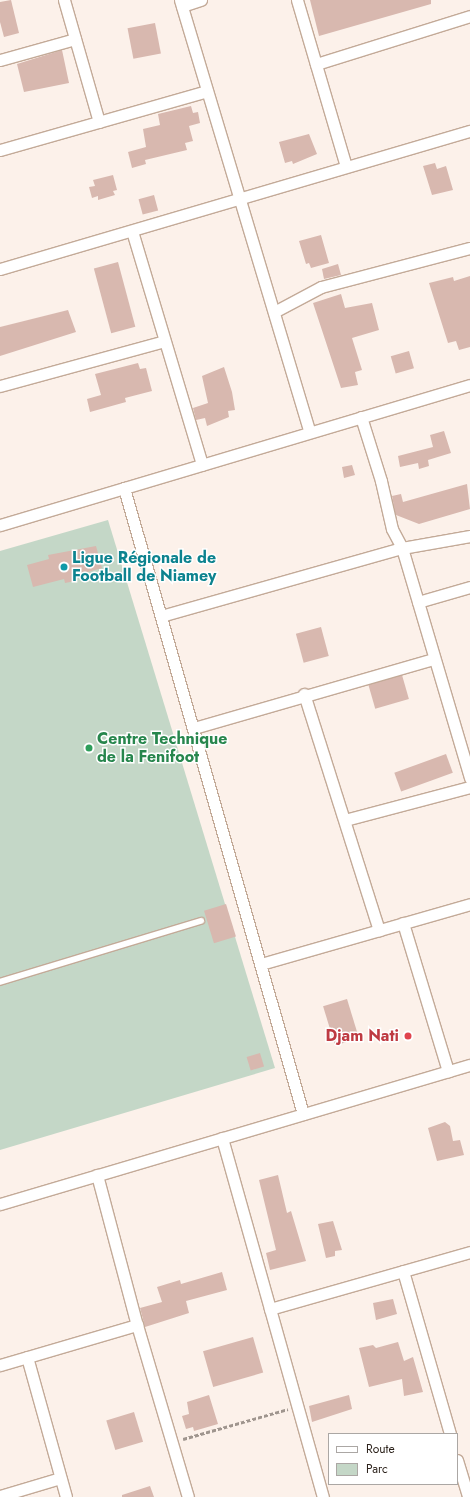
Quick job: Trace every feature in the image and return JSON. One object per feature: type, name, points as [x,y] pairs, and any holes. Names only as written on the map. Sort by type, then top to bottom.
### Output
[{"type":"street","points":[[64,0],[100,122]]},
{"type":"street","points":[[201,0],[181,3],[310,432]]},
{"type":"street","points":[[297,0],[346,166]]},
{"type":"street","points":[[316,64],[470,16]]},
{"type":"street","points":[[0,60],[75,39]]},
{"type":"street","points":[[0,150],[207,91]]},
{"type":"street","points":[[0,269],[240,199],[346,166],[470,131]]},
{"type":"street","points":[[132,231],[202,465]]},
{"type":"street","points":[[274,312],[321,286],[470,248]]},
{"type":"street","points":[[0,386],[164,341]]},
{"type":"street","points":[[0,524],[470,385]]},
{"type":"street","points":[[361,417],[381,481],[392,529],[402,548],[433,659],[470,778]]},
{"type":"street","points":[[124,488],[194,728],[303,1114]]},
{"type":"street","points":[[161,616],[402,548],[470,536]]},
{"type":"street","points":[[418,602],[470,587]]},
{"type":"street","points":[[194,728],[304,694],[433,659]]},
{"type":"street","points":[[304,694],[379,930]]},
{"type":"street","points":[[345,820],[470,787]]},
{"type":"street","points":[[260,964],[470,904]]},
{"type":"street","points":[[403,923],[448,1071]]},
{"type":"street","points":[[0,1204],[470,1065]]},
{"type":"street","points":[[222,1138],[324,1497]]},
{"type":"street","points":[[97,1175],[137,1325],[188,1497]]},
{"type":"street","points":[[270,1309],[470,1252]]},
{"type":"street","points":[[403,1271],[450,1433]]},
{"type":"street","points":[[0,1365],[137,1325]]},
{"type":"street","points":[[27,1357],[66,1497]]},
{"type":"street","points":[[458,1463],[468,1497]]},
{"type":"street","points":[[0,1496],[60,1478]]},
{"type":"lane","points":[[0,982],[201,922]]},
{"type":"path","points":[[172,1443],[298,1406]]},
{"type":"green space","name":"Centre Technique de la Fenifoot","points":[[108,520],[275,1068],[0,1150],[0,551]]},
{"type":"building","points":[[11,0],[19,33],[4,37],[0,22],[0,2]]},
{"type":"building","points":[[310,0],[431,0],[431,4],[319,36]]},
{"type":"building","points":[[155,23],[161,53],[133,59],[128,28]]},
{"type":"building","points":[[62,50],[69,83],[24,92],[17,64]]},
{"type":"building","points":[[191,106],[193,113],[198,112],[200,123],[189,126],[193,141],[185,143],[187,150],[145,160],[146,164],[132,168],[128,152],[146,147],[143,129],[160,125],[158,114]]},
{"type":"building","points":[[309,134],[317,154],[293,164],[292,161],[285,163],[279,142]]},
{"type":"building","points":[[435,163],[437,169],[446,166],[453,190],[432,195],[423,166]]},
{"type":"building","points":[[113,175],[117,190],[113,191],[115,195],[98,200],[98,196],[92,198],[89,187],[95,186],[93,180]]},
{"type":"building","points":[[154,195],[158,210],[143,215],[139,199]]},
{"type":"building","points":[[321,235],[329,263],[311,268],[309,263],[306,264],[299,241]]},
{"type":"building","points":[[118,262],[135,327],[111,333],[94,268]]},
{"type":"building","points":[[338,264],[341,275],[324,279],[322,269]]},
{"type":"building","points":[[470,276],[470,347],[459,350],[456,341],[448,343],[429,283],[453,277],[454,281]]},
{"type":"building","points":[[341,294],[345,308],[372,303],[379,330],[352,338],[362,370],[355,372],[358,385],[341,388],[313,303]]},
{"type":"building","points":[[68,310],[76,332],[0,356],[0,327]]},
{"type":"building","points":[[409,351],[414,368],[396,374],[391,356]]},
{"type":"building","points":[[138,363],[140,369],[146,368],[152,391],[125,398],[126,402],[90,412],[87,399],[101,395],[95,374]]},
{"type":"building","points":[[224,367],[232,392],[235,410],[228,411],[229,417],[207,426],[205,418],[196,420],[193,408],[208,403],[202,376]]},
{"type":"building","points":[[444,431],[451,453],[428,460],[429,466],[419,469],[418,463],[400,467],[398,456],[433,447],[430,435]]},
{"type":"building","points":[[352,465],[355,475],[344,478],[342,467]]},
{"type":"building","points":[[467,484],[470,509],[419,524],[396,515],[392,496],[401,494],[403,502]]},
{"type":"building","name":"Ligue Régionale de Football de Niamey","points":[[96,546],[102,568],[74,576],[75,581],[65,583],[64,579],[33,587],[27,565],[49,559],[48,555]]},
{"type":"building","points":[[321,627],[329,656],[304,663],[296,634]]},
{"type":"building","points":[[402,675],[409,699],[375,709],[368,685]]},
{"type":"building","points":[[446,754],[453,773],[401,792],[394,773]]},
{"type":"building","points":[[226,904],[236,937],[214,943],[204,911]]},
{"type":"building","points":[[347,999],[359,1038],[335,1046],[323,1006]]},
{"type":"building","points":[[260,1053],[264,1066],[251,1070],[247,1057]]},
{"type":"building","points":[[445,1122],[450,1126],[453,1141],[460,1140],[464,1155],[437,1161],[428,1128]]},
{"type":"building","points":[[278,1175],[287,1213],[291,1211],[306,1261],[270,1270],[266,1253],[276,1250],[259,1180]]},
{"type":"building","points":[[333,1221],[342,1250],[335,1251],[335,1256],[326,1258],[318,1224]]},
{"type":"building","points":[[222,1272],[227,1290],[186,1301],[189,1313],[145,1327],[140,1308],[162,1302],[157,1287],[180,1280],[181,1284]]},
{"type":"building","points":[[393,1299],[397,1314],[376,1320],[373,1303]]},
{"type":"building","points":[[253,1337],[263,1373],[213,1387],[203,1351]]},
{"type":"building","points":[[398,1342],[404,1361],[413,1357],[423,1392],[404,1396],[402,1379],[369,1387],[359,1348],[373,1345],[376,1348]]},
{"type":"building","points":[[209,1395],[218,1424],[194,1431],[193,1427],[186,1429],[182,1416],[189,1414],[187,1402]]},
{"type":"building","points":[[349,1395],[352,1409],[312,1422],[309,1406]]},
{"type":"building","points":[[134,1412],[143,1442],[115,1450],[106,1420]]},
{"type":"building","points":[[150,1486],[154,1497],[122,1497],[122,1495]]},
{"type":"place","name":"Ligue Régionale de Football de Niamey","points":[[64,567]]},
{"type":"place","name":"Centre Technique de la Fenifoot","points":[[89,748]]},
{"type":"place","name":"Djam Nati","points":[[408,1036]]}]
